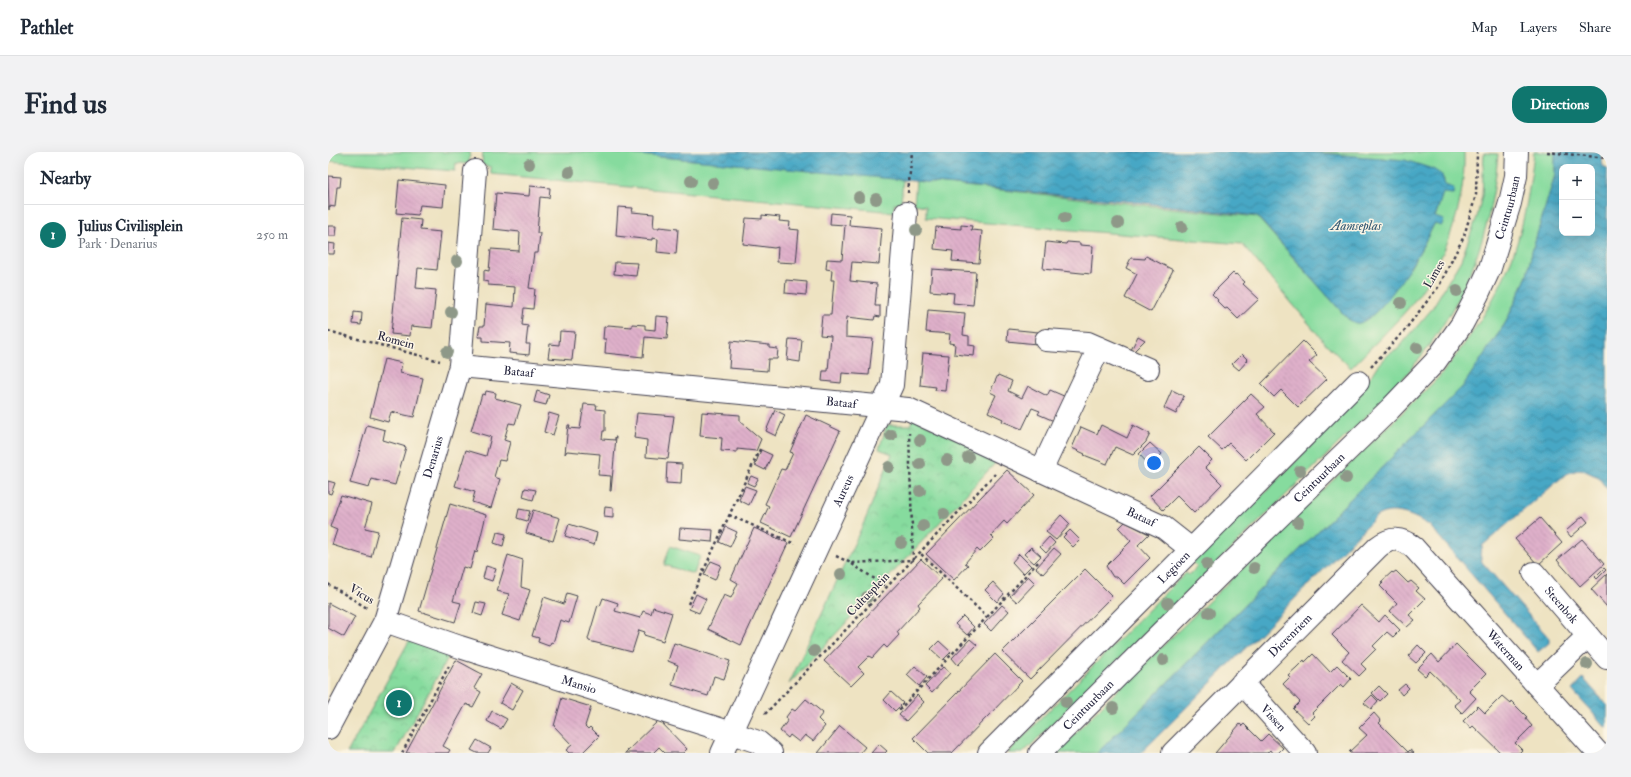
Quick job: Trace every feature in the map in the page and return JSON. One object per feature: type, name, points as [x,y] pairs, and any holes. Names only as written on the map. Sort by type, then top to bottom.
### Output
[{"type":"street","name":"Ceintuurbaan","points":[[1040,753],[1219,575],[1390,410],[1435,362],[1462,324],[1490,268],[1510,203],[1516,176],[1517,152]]},
{"type":"street","name":"Denarius","points":[[328,728],[385,621],[460,366],[475,171]]},
{"type":"street","name":"Aureus","points":[[722,753],[892,385],[906,213]]},
{"type":"street","points":[[1046,340],[1088,343],[1148,369]]},
{"type":"street","points":[[1040,471],[1099,348]]},
{"type":"street","name":"Bataaf","points":[[460,366],[908,409],[1163,527],[1191,549]]},
{"type":"street","name":"Legioen","points":[[989,753],[1358,382]]},
{"type":"street","name":"Dierenriem","points":[[1174,753],[1378,547],[1390,540],[1396,539],[1408,543],[1414,548]]},
{"type":"street","name":"Waterman","points":[[1414,548],[1598,753]]},
{"type":"street","name":"Steenbok","points":[[1534,574],[1607,658]]},
{"type":"street","name":"Mansio","points":[[385,621],[460,647],[732,733],[758,742],[771,753]]},
{"type":"street","points":[[1537,685],[1588,636]]},
{"type":"street","name":"Vissen","points":[[1242,683],[1306,753]]},
{"type":"path","points":[[908,186],[912,152]]},
{"type":"path","name":"Limes","points":[[1358,382],[1404,331],[1439,286],[1464,236],[1476,195],[1477,152]]},
{"type":"path","points":[[1547,152],[1607,158]]},
{"type":"path","name":"Romein","points":[[328,331],[460,366]]},
{"type":"path","points":[[851,563],[913,560],[908,409]]},
{"type":"path","points":[[688,604],[761,447]]},
{"type":"path","name":"Cultusplein","points":[[761,717],[767,713],[1010,457]]},
{"type":"path","points":[[729,515],[851,563],[887,587]]},
{"type":"path","points":[[920,553],[987,617]]},
{"type":"path","points":[[899,710],[1040,560]]},
{"type":"path","name":"Vicus","points":[[328,584],[385,621]]},
{"type":"path","points":[[402,753],[460,647]]},
{"type":"green space","points":[[328,152],[470,152],[469,164],[456,163],[455,171],[328,161]]},
{"type":"green space","points":[[483,152],[605,152],[903,179],[901,203],[894,204],[894,212],[491,174],[491,167],[482,165]]},
{"type":"green space","points":[[1306,152],[1464,152],[1464,173],[1461,195],[1450,237],[1441,257],[1431,276],[1406,311],[1351,368],[1327,345],[1242,244],[926,218],[926,206],[914,204],[916,181],[1257,217],[1348,319],[1357,323],[1379,309],[1412,265],[1434,224],[1444,220],[1435,218],[1443,192],[1444,179],[1405,160]]},
{"type":"green space","points":[[1534,152],[1555,152],[1555,175],[1532,251],[1527,276],[1506,322],[1463,386],[1097,753],[1057,753],[1132,676],[1440,376],[1482,317],[1497,292],[1510,264],[1524,217]]},
{"type":"green space","points":[[1484,153],[1498,154],[1494,189],[1487,222],[1478,253],[1466,283],[1451,311],[1434,338],[1414,365],[1391,392],[1023,753],[1007,753],[1172,586],[1186,573],[1189,575],[1197,567],[1190,560],[1246,504],[1250,508],[1328,428],[1324,424],[1373,374],[1389,354],[1397,350],[1431,310],[1461,260],[1477,217],[1482,196]]},
{"type":"green space","points":[[913,418],[999,459],[789,684],[866,518],[892,454],[879,449],[887,425],[910,425]]},
{"type":"green space","points":[[670,546],[700,556],[694,574],[664,565]]},
{"type":"green space","points":[[409,641],[451,652],[395,753],[347,753]]},
{"type":"water","name":"Aamseplas","points":[[609,152],[1306,152],[1405,160],[1433,169],[1442,175],[1445,185],[1454,188],[1453,194],[1443,193],[1435,217],[1444,220],[1442,226],[1434,224],[1413,263],[1382,306],[1372,316],[1360,323],[1357,323],[1348,319],[1257,216],[1135,202]]},
{"type":"water","points":[[1555,152],[1600,152],[1603,166],[1607,168],[1607,489],[1598,477],[1581,469],[1566,474],[1483,545],[1480,554],[1482,562],[1549,638],[1549,643],[1538,652],[1430,526],[1411,516],[1397,512],[1384,513],[1377,516],[1141,753],[1097,753],[1463,386],[1506,322],[1527,276],[1532,251],[1555,175]]},
{"type":"water","points":[[1583,678],[1607,705],[1607,729],[1572,690]]},
{"type":"building","points":[[328,176],[341,177],[340,187],[337,187],[335,207],[329,206],[329,210]]},
{"type":"building","points":[[399,180],[445,185],[443,207],[420,205],[418,215],[396,213]]},
{"type":"building","points":[[530,186],[550,188],[549,198],[540,197],[537,233],[540,233],[538,253],[534,253],[529,288],[535,289],[533,309],[524,308],[522,325],[528,326],[526,344],[530,344],[529,355],[509,353],[510,343],[483,341],[483,337],[478,337],[480,326],[484,326],[486,304],[514,307],[515,287],[488,285],[488,282],[484,281],[484,270],[489,271],[491,249],[519,251],[520,232],[493,229],[496,193],[529,196]]},
{"type":"building","points":[[618,207],[633,208],[632,212],[654,214],[653,228],[659,227],[678,229],[676,254],[657,252],[658,239],[652,238],[652,240],[616,236]]},
{"type":"building","points":[[831,213],[850,215],[849,225],[882,228],[879,264],[852,262],[850,281],[877,284],[875,306],[880,306],[880,317],[875,316],[874,320],[847,317],[846,327],[846,337],[873,339],[869,375],[842,373],[841,383],[822,381],[823,371],[828,371],[831,336],[820,335],[822,315],[831,315],[834,280],[831,280],[832,270],[826,269],[827,259],[842,260],[845,225],[830,224]]},
{"type":"building","points":[[762,215],[780,217],[779,221],[790,222],[789,229],[799,230],[796,263],[777,262],[778,247],[774,248],[743,244],[746,218],[762,219]]},
{"type":"building","points":[[402,218],[421,220],[420,230],[441,232],[437,270],[418,268],[416,288],[436,290],[432,328],[411,326],[410,336],[391,334]]},
{"type":"building","points":[[961,225],[972,226],[971,230],[982,231],[979,263],[952,261],[953,251],[934,249],[936,227],[961,229]]},
{"type":"building","points":[[328,226],[337,226],[336,236],[328,236]]},
{"type":"building","points":[[1046,242],[1066,244],[1067,242],[1080,243],[1080,245],[1093,246],[1091,274],[1043,269]]},
{"type":"building","points":[[328,243],[335,244],[334,254],[328,254]]},
{"type":"building","points":[[1146,256],[1173,270],[1151,312],[1125,298],[1137,274],[1126,268],[1131,258],[1145,259]]},
{"type":"building","points":[[615,262],[638,263],[636,276],[614,274]]},
{"type":"building","points":[[932,269],[976,272],[973,305],[953,303],[954,293],[930,291]]},
{"type":"building","points":[[1233,273],[1245,282],[1243,284],[1259,299],[1238,319],[1227,308],[1225,309],[1212,294]]},
{"type":"building","points":[[786,280],[807,282],[806,295],[785,293]]},
{"type":"building","points":[[928,310],[965,313],[963,335],[969,336],[969,345],[975,346],[974,356],[954,354],[955,344],[949,343],[950,334],[926,332]]},
{"type":"building","points":[[354,312],[362,313],[361,325],[353,324]]},
{"type":"building","points":[[656,316],[669,317],[667,339],[645,337],[643,357],[605,353],[606,339],[603,339],[604,327],[607,327],[608,325],[632,327],[632,324],[645,325],[645,329],[655,330]]},
{"type":"building","points":[[1008,329],[1038,332],[1037,344],[1007,341]]},
{"type":"building","points":[[560,331],[575,332],[572,360],[548,358],[550,344],[559,345]]},
{"type":"building","points":[[1138,336],[1145,340],[1134,351],[1131,350]]},
{"type":"building","points":[[789,339],[802,340],[800,362],[787,360]]},
{"type":"building","points":[[731,341],[769,345],[769,348],[778,349],[777,359],[768,359],[767,371],[729,368]]},
{"type":"building","points":[[1303,341],[1317,355],[1309,362],[1327,379],[1298,407],[1281,390],[1274,397],[1261,384]]},
{"type":"building","points":[[923,353],[949,355],[945,391],[935,390],[936,387],[920,385]]},
{"type":"building","points":[[1242,354],[1248,360],[1239,370],[1232,364]]},
{"type":"building","points":[[384,359],[402,363],[400,373],[423,378],[414,417],[391,412],[388,422],[370,417]]},
{"type":"building","points":[[998,375],[1012,381],[1008,391],[1022,398],[1028,386],[1047,396],[1050,390],[1066,397],[1054,421],[1038,414],[1040,411],[1032,408],[1022,429],[1002,421],[1003,419],[988,412],[996,395],[990,392]]},
{"type":"building","points":[[1172,390],[1184,396],[1176,414],[1164,408]]},
{"type":"building","points":[[486,391],[496,393],[495,398],[521,405],[515,424],[509,423],[504,440],[510,442],[505,461],[499,460],[494,477],[500,479],[491,508],[472,502],[475,492],[455,486],[466,450],[486,456],[491,437],[471,431],[482,394],[485,395]]},
{"type":"building","points":[[537,391],[549,395],[546,405],[534,402]]},
{"type":"building","points":[[1251,394],[1265,407],[1257,414],[1274,432],[1246,460],[1229,443],[1222,450],[1208,437]]},
{"type":"building","points":[[584,404],[597,405],[596,409],[605,410],[605,431],[603,431],[602,439],[615,440],[616,437],[611,491],[611,476],[598,475],[600,454],[567,451],[565,454],[568,425],[570,425],[569,428],[580,429]]},
{"type":"building","points":[[775,410],[785,415],[776,436],[766,431]]},
{"type":"building","points":[[702,412],[740,415],[740,421],[761,439],[756,451],[737,449],[737,452],[721,451],[722,438],[700,436]]},
{"type":"building","points":[[549,413],[559,416],[553,435],[544,432]]},
{"type":"building","points":[[637,413],[674,416],[668,459],[646,457],[647,440],[634,438]]},
{"type":"building","points":[[806,415],[840,431],[791,537],[761,523],[769,506],[765,504],[781,469],[785,470],[793,453],[790,452]]},
{"type":"building","points":[[367,425],[385,430],[383,440],[406,447],[395,485],[372,479],[369,488],[350,483]]},
{"type":"building","points":[[1101,425],[1127,438],[1133,425],[1150,434],[1146,442],[1133,455],[1115,447],[1107,464],[1084,455],[1085,454],[1072,448],[1081,427],[1097,434]]},
{"type":"building","points":[[1150,443],[1162,454],[1150,466],[1139,454]]},
{"type":"building","points":[[1199,447],[1212,460],[1205,467],[1222,484],[1194,513],[1177,496],[1163,510],[1150,496]]},
{"type":"building","points":[[761,450],[772,455],[765,470],[755,465]]},
{"type":"building","points":[[667,463],[682,464],[681,484],[666,483]]},
{"type":"building","points":[[1007,470],[1034,495],[1007,524],[1004,521],[991,535],[994,538],[980,552],[977,549],[965,563],[968,565],[954,580],[926,554]]},
{"type":"building","points":[[751,476],[758,479],[754,486],[747,483]]},
{"type":"building","points":[[328,481],[335,483],[331,494],[328,493]]},
{"type":"building","points":[[745,486],[756,490],[749,505],[739,500]]},
{"type":"building","points":[[525,488],[536,490],[533,500],[523,497]]},
{"type":"building","points":[[341,495],[372,504],[365,528],[378,531],[371,557],[332,545],[337,530],[330,527]]},
{"type":"building","points":[[450,504],[486,515],[477,552],[475,551],[470,569],[463,567],[453,601],[461,603],[455,622],[419,611]]},
{"type":"building","points":[[605,507],[613,508],[613,518],[604,517]]},
{"type":"building","points":[[519,509],[530,511],[527,521],[517,518]]},
{"type":"building","points":[[533,510],[560,518],[553,541],[526,533]]},
{"type":"building","points":[[1061,515],[1070,524],[1056,540],[1046,532]]},
{"type":"building","points":[[1583,516],[1588,522],[1571,537],[1566,531]]},
{"type":"building","points":[[1540,518],[1562,543],[1538,565],[1515,539]]},
{"type":"building","points":[[1125,522],[1149,534],[1138,545],[1150,558],[1124,584],[1117,577],[1113,577],[1106,566],[1131,541],[1119,528]]},
{"type":"building","points":[[569,524],[597,533],[594,545],[565,536]]},
{"type":"building","points":[[726,527],[737,532],[730,547],[719,542]]},
{"type":"building","points":[[680,528],[713,530],[712,542],[679,539]]},
{"type":"building","points":[[754,528],[788,543],[741,645],[708,629],[724,595],[731,598],[738,583],[731,579]]},
{"type":"building","points":[[1070,530],[1080,540],[1073,547],[1063,537]]},
{"type":"building","points":[[497,532],[506,534],[503,546],[494,543]]},
{"type":"building","points":[[1049,537],[1055,543],[1046,553],[1040,547]]},
{"type":"building","points":[[1582,539],[1604,564],[1580,586],[1557,560]]},
{"type":"building","points":[[1031,547],[1041,556],[1034,563],[1024,554]]},
{"type":"building","points":[[1054,548],[1061,554],[1043,574],[1036,568]]},
{"type":"building","points":[[1019,554],[1031,566],[1023,574],[1012,562]]},
{"type":"building","points":[[508,555],[523,560],[521,587],[530,590],[520,621],[502,615],[509,594],[497,591]]},
{"type":"building","points":[[921,559],[942,579],[918,604],[920,607],[897,632],[899,635],[887,648],[884,645],[872,658],[869,656],[858,667],[864,673],[851,686],[824,661]]},
{"type":"building","points":[[711,561],[721,565],[715,580],[704,575]]},
{"type":"building","points":[[486,566],[496,569],[492,581],[483,578]]},
{"type":"building","points":[[1604,568],[1606,570],[1597,579],[1595,577]]},
{"type":"building","points":[[1085,569],[1112,596],[1030,679],[1002,652]]},
{"type":"building","points":[[1396,571],[1408,583],[1411,581],[1419,588],[1416,591],[1425,599],[1409,615],[1415,620],[1407,627],[1390,611],[1397,603],[1380,586],[1383,583],[1381,582],[1392,572],[1393,573]]},
{"type":"building","points":[[1607,574],[1607,607],[1591,589]]},
{"type":"building","points":[[1028,576],[1035,583],[1017,602],[1010,596]]},
{"type":"building","points":[[993,582],[1004,594],[997,602],[985,590]]},
{"type":"building","points":[[567,593],[577,596],[569,623],[560,620],[553,643],[551,642],[549,646],[538,642],[539,638],[532,636],[544,597],[564,604]]},
{"type":"building","points":[[696,594],[706,599],[699,613],[689,609]]},
{"type":"building","points":[[603,598],[618,603],[615,611],[640,618],[643,611],[651,614],[653,607],[672,613],[663,641],[644,635],[645,632],[639,630],[632,652],[589,641],[588,639],[598,605],[600,606]]},
{"type":"building","points":[[476,602],[486,604],[482,616],[473,613]]},
{"type":"building","points":[[328,603],[355,617],[344,637],[328,628]]},
{"type":"building","points":[[1002,605],[1009,611],[991,631],[984,624]]},
{"type":"building","points":[[1361,605],[1379,622],[1385,615],[1400,630],[1393,637],[1387,632],[1373,646],[1376,649],[1361,664],[1366,669],[1359,676],[1342,660],[1349,652],[1332,635]]},
{"type":"building","points":[[963,616],[974,627],[967,635],[955,624]]},
{"type":"building","points":[[970,639],[977,645],[958,665],[952,658]]},
{"type":"building","points":[[939,641],[951,652],[943,660],[931,649]]},
{"type":"building","points":[[674,643],[730,661],[724,679],[714,676],[708,696],[672,685],[678,665],[668,661]]},
{"type":"building","points":[[1456,644],[1486,674],[1469,691],[1476,698],[1462,713],[1454,705],[1460,700],[1430,671],[1425,676],[1417,669],[1432,654],[1439,662]]},
{"type":"building","points":[[1418,645],[1426,653],[1416,663],[1408,656]]},
{"type":"building","points":[[995,654],[1022,681],[952,753],[928,753],[913,738]]},
{"type":"building","points":[[1313,654],[1330,672],[1337,665],[1351,679],[1344,687],[1341,684],[1312,713],[1315,716],[1308,723],[1293,709],[1300,702],[1283,684],[1290,677],[1288,675]]},
{"type":"building","points":[[456,660],[482,674],[474,688],[481,692],[473,707],[466,704],[443,746],[450,750],[448,753],[406,753]]},
{"type":"building","points":[[915,666],[927,677],[919,686],[907,675]]},
{"type":"building","points":[[943,667],[950,673],[932,693],[925,686]]},
{"type":"building","points":[[511,683],[523,690],[512,710],[500,703]]},
{"type":"building","points":[[1405,684],[1409,688],[1402,695],[1398,690]]},
{"type":"building","points":[[1379,686],[1387,694],[1380,701],[1372,693]]},
{"type":"building","points":[[891,692],[903,703],[895,711],[884,700]]},
{"type":"building","points":[[917,695],[924,702],[906,721],[899,715]]},
{"type":"building","points":[[1372,695],[1378,701],[1371,709],[1364,703]]},
{"type":"building","points":[[1502,696],[1510,703],[1511,701],[1527,717],[1525,718],[1532,726],[1515,743],[1522,750],[1519,753],[1501,753],[1473,726],[1471,728],[1463,721],[1478,706],[1485,713]]},
{"type":"building","points":[[562,698],[591,707],[585,726],[588,729],[590,727],[599,736],[582,753],[569,753],[566,750],[572,745],[554,726]]},
{"type":"building","points":[[806,699],[823,713],[818,719],[825,726],[813,741],[805,735],[799,742],[790,735],[788,738],[780,731],[788,720],[786,717],[792,709],[795,711]]},
{"type":"building","points":[[492,711],[507,719],[501,729],[487,721]]},
{"type":"building","points":[[1374,713],[1381,721],[1379,723],[1408,752],[1410,750],[1414,753],[1349,752],[1367,735],[1359,728]]},
{"type":"building","points":[[659,720],[687,749],[683,753],[665,753],[659,747],[653,753],[625,753]]},
{"type":"building","points":[[1240,724],[1242,726],[1244,724],[1261,741],[1268,734],[1283,748],[1278,753],[1272,753],[1270,750],[1267,753],[1215,753]]},
{"type":"building","points":[[840,726],[865,747],[860,753],[818,753]]},
{"type":"building","points":[[477,740],[491,748],[488,753],[477,753],[471,750]]},
{"type":"building","points":[[879,744],[887,751],[885,753],[871,753]]},
{"type":"place","name":"Julius Civilisplein","points":[[399,703]]}]
